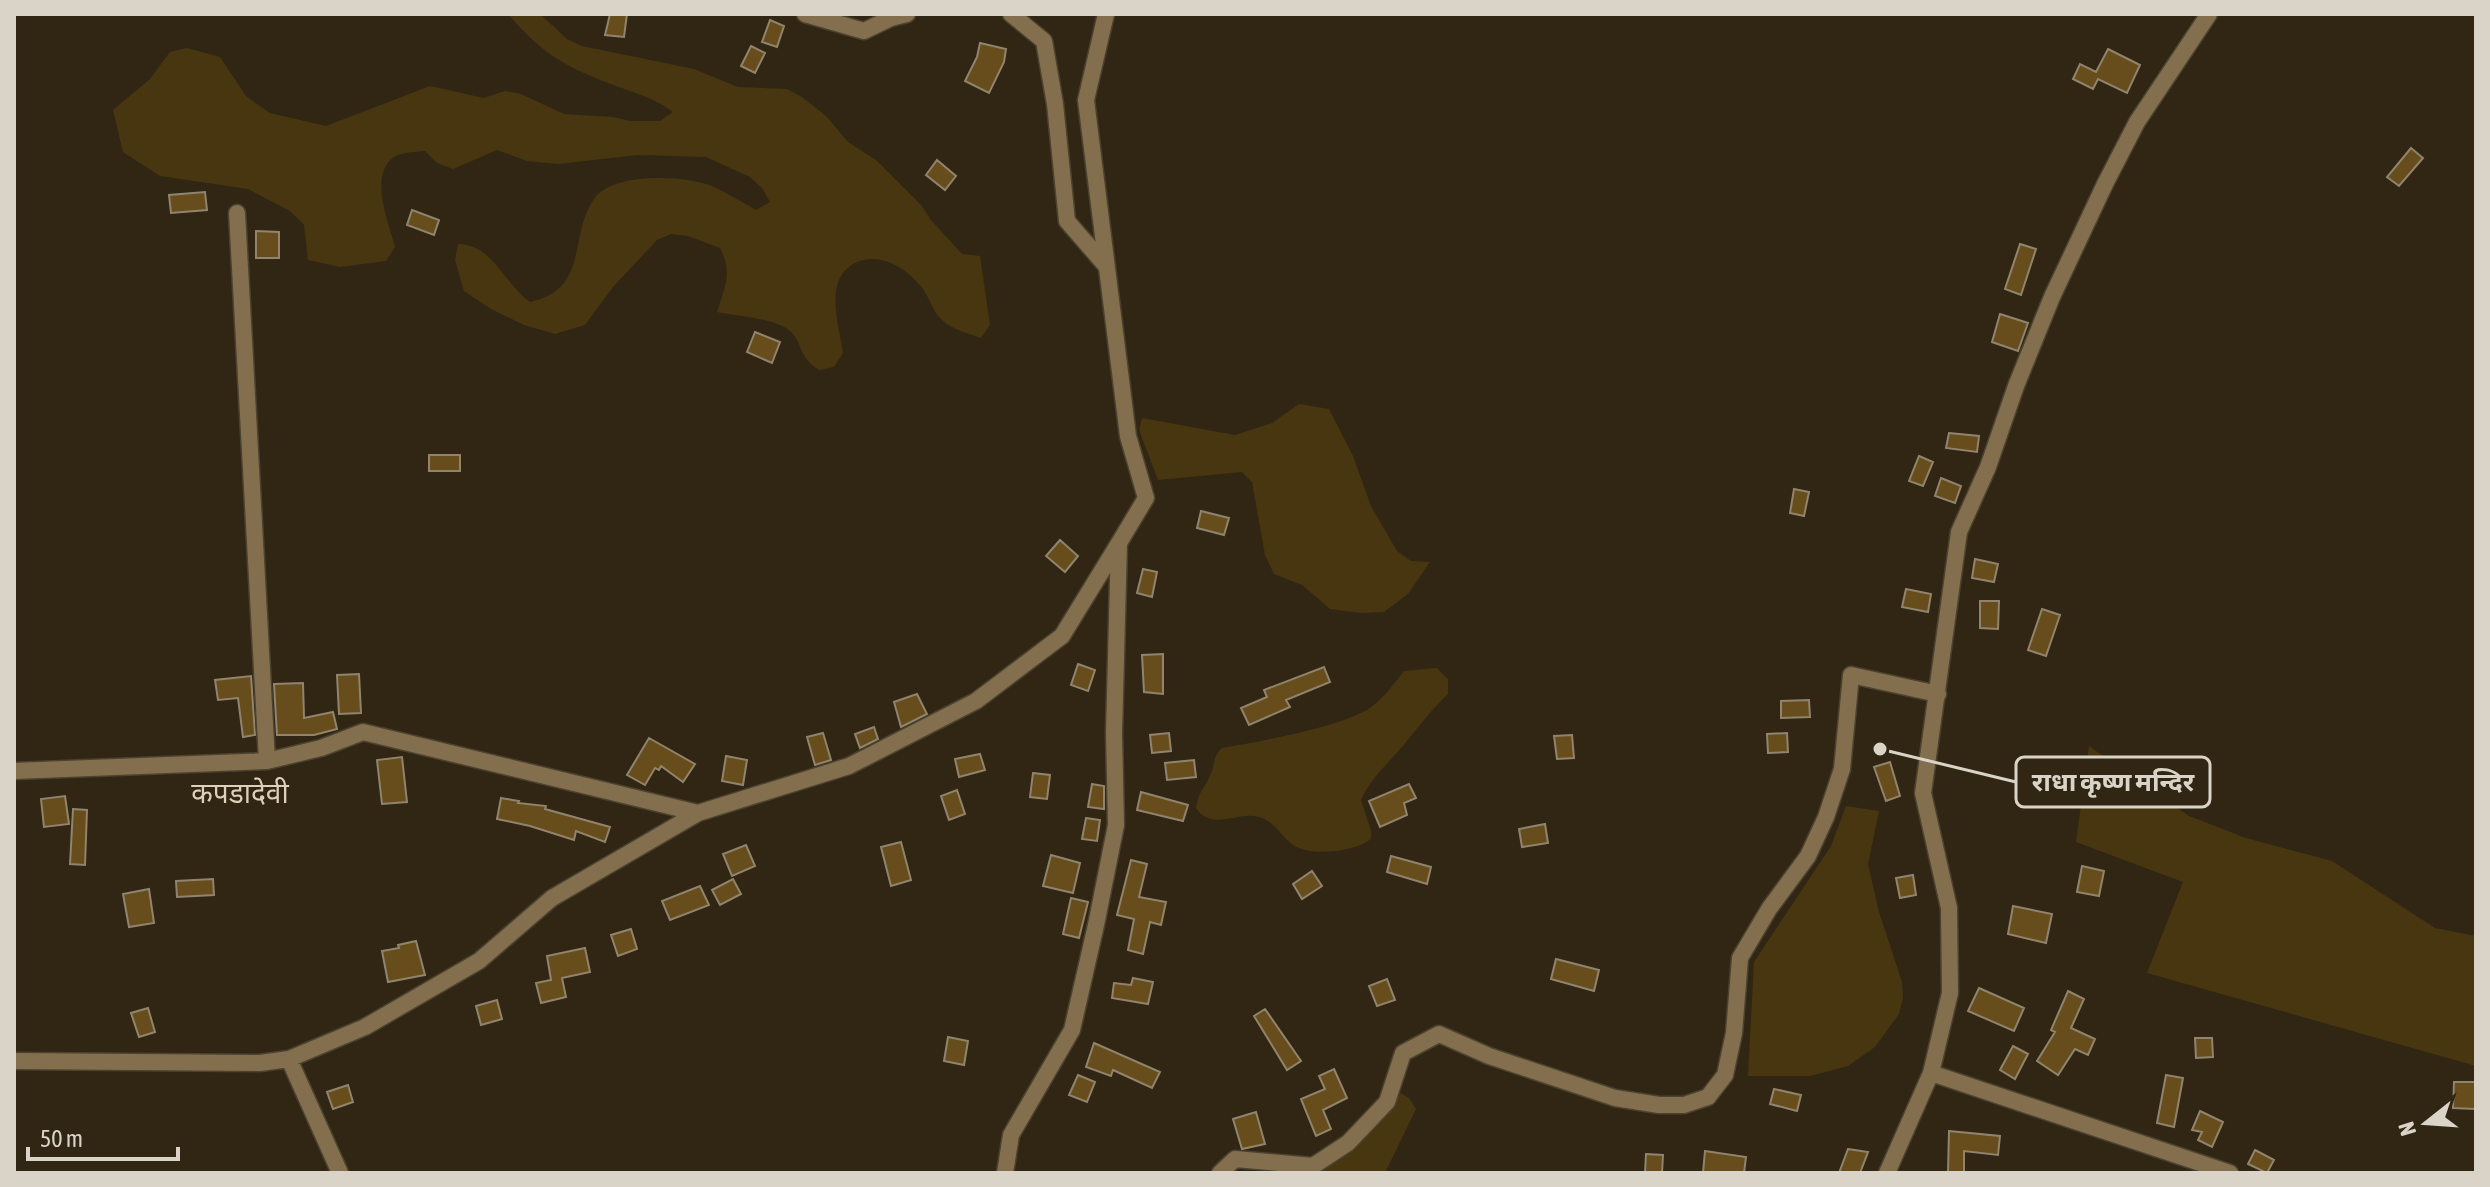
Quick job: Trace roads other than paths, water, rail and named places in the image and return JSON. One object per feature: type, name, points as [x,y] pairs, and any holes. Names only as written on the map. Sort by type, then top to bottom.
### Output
[{"type":"street","points":[[805,14],[864,31],[907,14]]},
{"type":"street","points":[[1011,14],[1044,41],[1055,104],[1067,221],[1107,267]]},
{"type":"street","points":[[14,1061],[260,1063],[289,1059],[365,1027],[479,961],[552,898],[698,813],[849,766],[976,701],[1062,636],[1146,498],[1128,436],[1086,100],[1106,14]]},
{"type":"street","points":[[1887,1173],[1931,1073],[1950,993],[1949,908],[1923,793],[1959,532],[1988,467],[2052,297],[2131,134],[2209,14]]},
{"type":"street","points":[[237,213],[267,761]]},
{"type":"street","points":[[1005,1173],[1011,1135],[1072,1030],[1116,825],[1114,733],[1119,543]]},
{"type":"street","points":[[1220,1173],[1235,1159],[1313,1166],[1348,1143],[1387,1102],[1403,1053],[1439,1034],[1489,1056],[1615,1098],[1659,1105],[1684,1105],[1708,1097],[1725,1075],[1734,1033],[1740,958],[1769,909],[1808,856],[1834,793],[1842,769],[1851,675],[1938,694]]},
{"type":"street","points":[[14,771],[267,761],[321,748],[363,732],[698,813]]},
{"type":"street","points":[[289,1059],[340,1173]]},
{"type":"street","points":[[1931,1073],[2230,1173]]},
{"type":"place","name":"राधा कृष्ण मन्दिर","points":[[1880,749]]},
{"type":"district","name":"कपडादेवी","points":[[240,793]]}]
